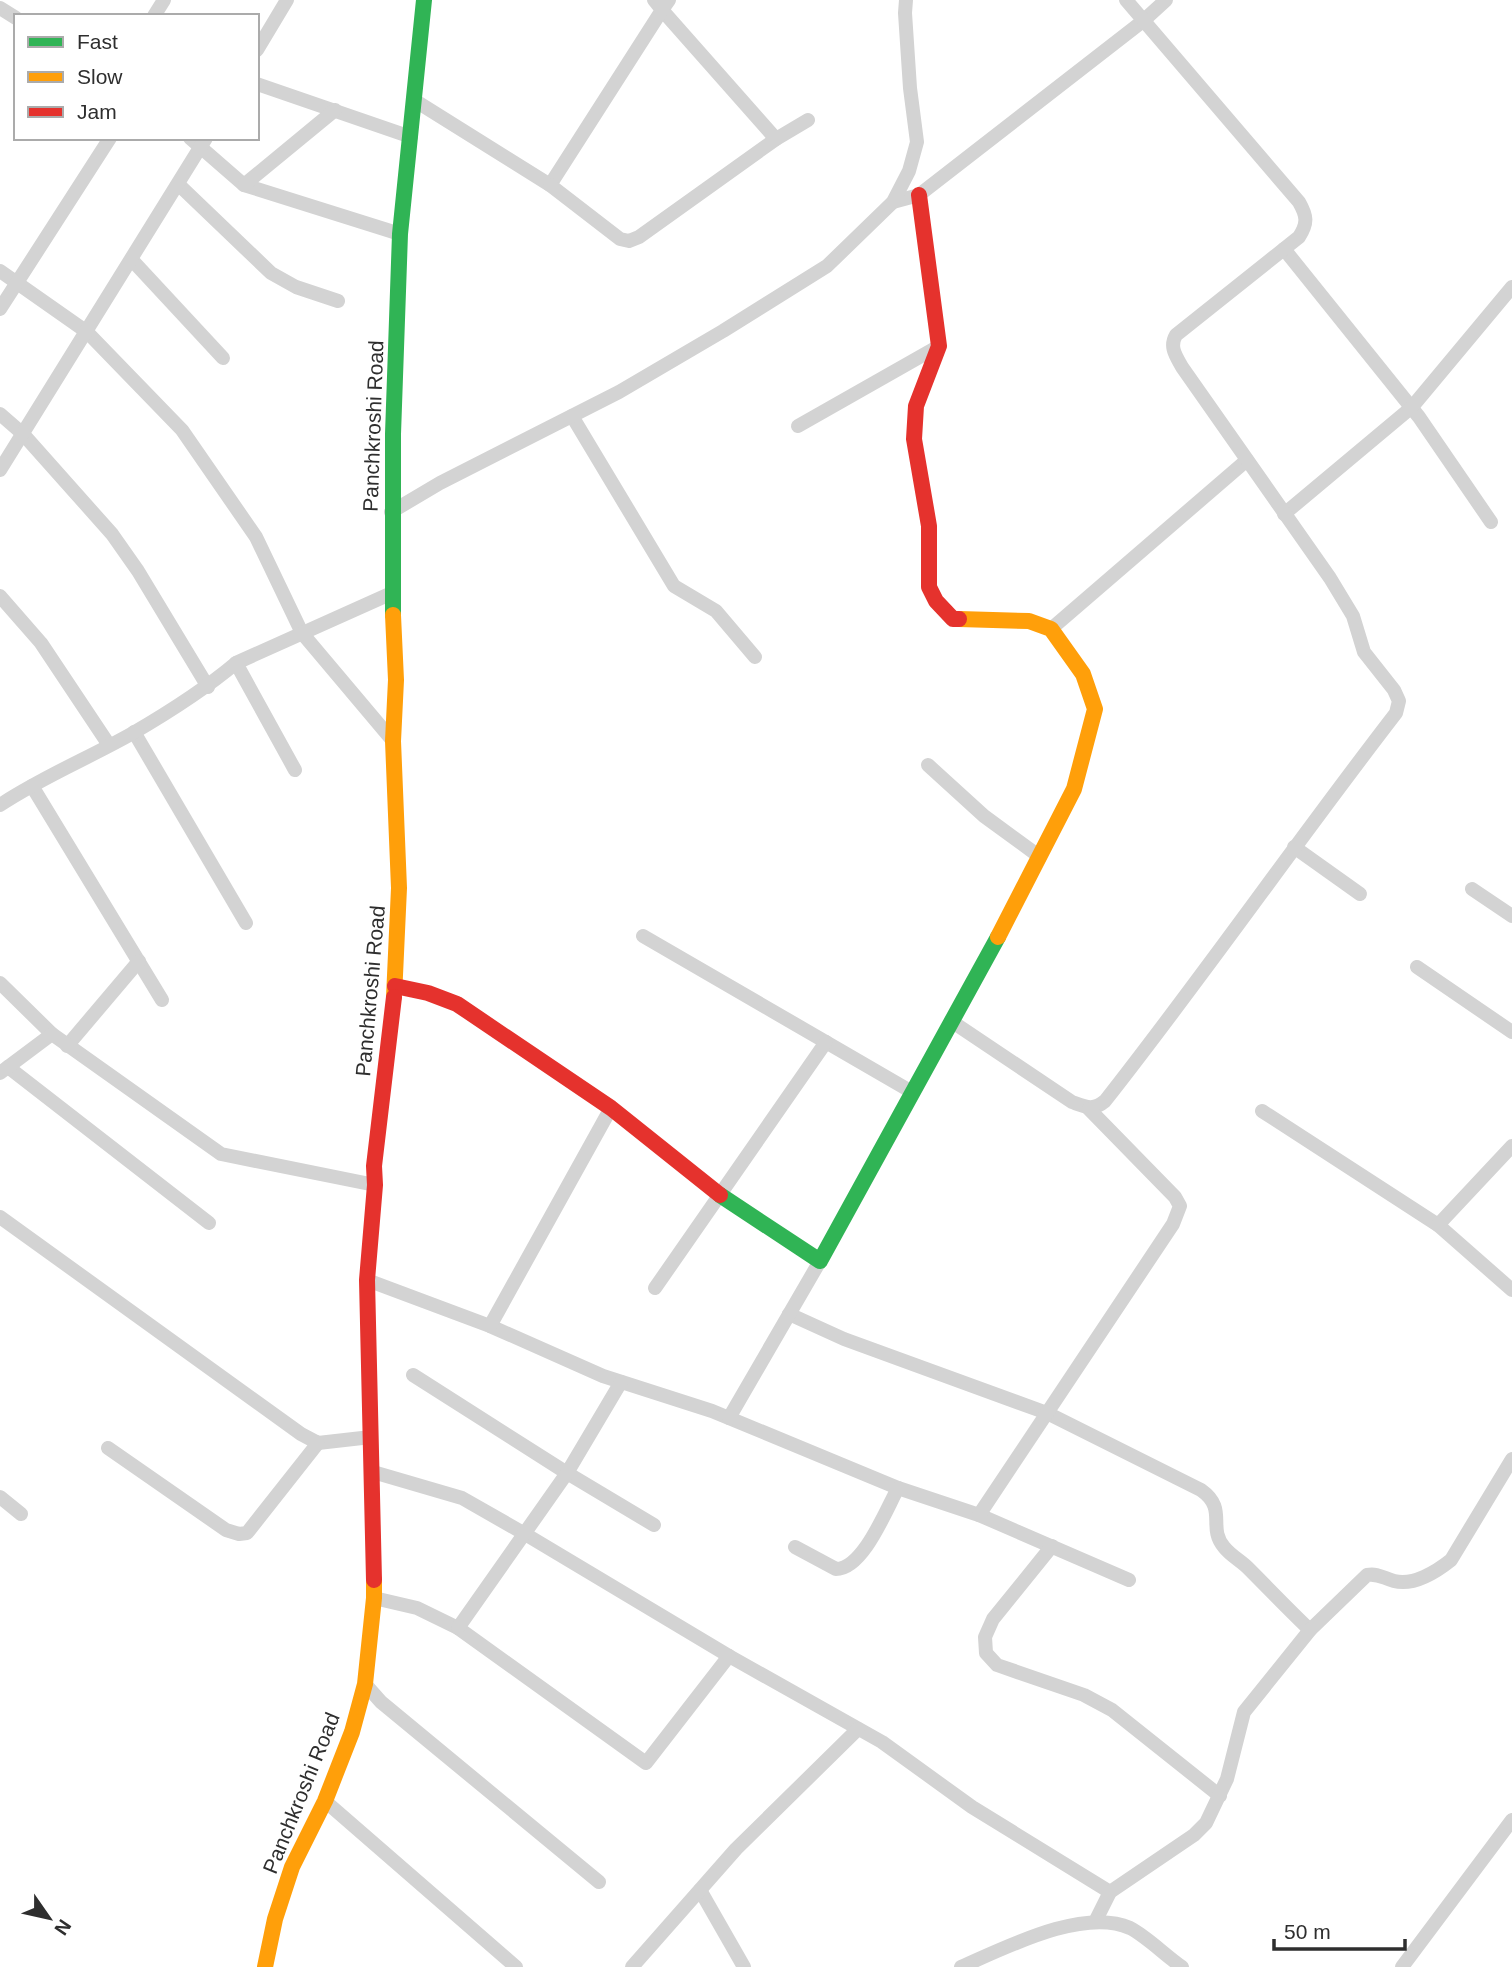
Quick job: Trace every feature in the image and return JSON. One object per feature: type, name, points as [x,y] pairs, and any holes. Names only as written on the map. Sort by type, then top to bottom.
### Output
[{"type":"street","points":[[8,13],[17,0]]},
{"type":"street","points":[[259,47],[287,0]]},
{"type":"street","name":"Panchkroshi Road","points":[[265,1967],[275,1920],[292,1867],[325,1801],[352,1732],[365,1684],[374,1598],[367,1280],[374,1166],[395,986],[399,888],[393,741],[396,680],[391,512],[400,234],[424,0]]},
{"type":"street","points":[[391,512],[440,483],[654,372],[827,266],[892,202],[909,171],[917,142],[910,88],[906,0]]},
{"type":"street","points":[[1089,1109],[1098,1107],[1113,1091],[1396,713],[1399,701],[1394,690],[1364,652],[1353,616],[1182,367],[1172,348],[1176,335],[1299,237],[1306,225],[1306,215],[1299,202],[1126,0]]},
{"type":"street","points":[[892,202],[919,195],[1143,21],[1166,0]]},
{"type":"street","points":[[550,185],[662,3],[776,139]]},
{"type":"street","points":[[259,85],[411,137]]},
{"type":"street","points":[[414,100],[550,185],[620,239],[629,241],[639,237],[776,139],[808,120]]},
{"type":"street","points":[[244,185],[335,110]]},
{"type":"street","points":[[0,309],[109,140]]},
{"type":"street","points":[[0,470],[178,184],[198,141],[244,185],[400,234]]},
{"type":"street","points":[[178,184],[271,273],[296,287],[338,302]]},
{"type":"street","points":[[729,1418],[820,1261],[1012,912],[1074,789],[1095,709],[1083,674],[1051,629],[1029,621],[953,619],[936,601],[929,587],[929,526],[914,439],[916,406],[939,346],[919,195]]},
{"type":"street","points":[[1284,249],[1412,407],[1491,522]]},
{"type":"street","points":[[132,260],[223,358]]},
{"type":"street","points":[[0,271],[88,332],[181,430],[256,537],[302,633],[393,741]]},
{"type":"street","points":[[1284,514],[1412,407],[1512,287]]},
{"type":"street","points":[[798,426],[939,346]]},
{"type":"street","points":[[0,414],[23,434],[112,534],[138,571],[208,687]]},
{"type":"street","points":[[572,416],[674,586],[716,611],[755,657]]},
{"type":"street","points":[[1051,629],[1247,460]]},
{"type":"street","points":[[2,800],[134,732],[208,687],[236,663],[393,593]]},
{"type":"street","points":[[0,596],[41,643],[110,746]]},
{"type":"street","points":[[236,663],[295,771]]},
{"type":"street","points":[[134,732],[246,923]]},
{"type":"street","points":[[928,765],[984,816],[1040,857]]},
{"type":"street","points":[[32,786],[162,1000]]},
{"type":"street","points":[[1294,847],[1360,894]]},
{"type":"street","points":[[1472,889],[1512,916]]},
{"type":"street","points":[[643,936],[912,1091]]},
{"type":"street","points":[[67,1046],[138,961]]},
{"type":"street","points":[[1417,967],[1512,1032]]},
{"type":"street","points":[[0,983],[67,1046],[220,1154],[374,1185]]},
{"type":"street","points":[[395,986],[428,993],[457,1004],[611,1108],[720,1195],[820,1261]]},
{"type":"street","points":[[951,1021],[1072,1102],[1089,1109],[1180,1206],[1173,1224],[979,1515]]},
{"type":"street","points":[[52,1034],[4,1070],[209,1223]]},
{"type":"street","points":[[655,1288],[826,1042]]},
{"type":"street","points":[[490,1326],[611,1108]]},
{"type":"street","points":[[1262,1111],[1438,1224],[1512,1290]]},
{"type":"street","points":[[1438,1224],[1512,1146]]},
{"type":"street","points":[[0,1217],[301,1434],[318,1443],[371,1437]]},
{"type":"street","points":[[367,1280],[490,1326],[621,1382],[729,1418],[898,1488],[979,1515],[1129,1580]]},
{"type":"street","points":[[789,1314],[844,1339],[1047,1413],[1210,1496],[1215,1505],[1217,1535],[1224,1547],[1310,1630]]},
{"type":"street","points":[[413,1375],[654,1525]]},
{"type":"street","points":[[458,1628],[567,1473],[621,1382]]},
{"type":"street","points":[[108,1448],[226,1530],[239,1534],[247,1533],[318,1443]]},
{"type":"street","points":[[1096,1920],[1110,1892],[1206,1824],[1220,1796],[1236,1752],[1244,1712],[1310,1630],[1367,1575],[1376,1573],[1398,1582],[1413,1581],[1451,1560],[1512,1459]]},
{"type":"street","points":[[373,1472],[461,1498],[525,1534],[729,1656],[882,1742],[972,1807],[1110,1892]]},
{"type":"street","points":[[795,1546],[835,1569],[843,1569],[863,1553],[898,1488]]},
{"type":"street","points":[[0,1497],[20,1514]]},
{"type":"street","points":[[1052,1546],[993,1619],[985,1637],[986,1653],[997,1665],[1084,1695],[1112,1710],[1220,1796]]},
{"type":"street","points":[[374,1598],[417,1608],[458,1628],[646,1763],[729,1656]]},
{"type":"street","points":[[365,1684],[381,1702],[599,1882]]},
{"type":"street","points":[[632,1967],[737,1849],[858,1728]]},
{"type":"street","points":[[325,1801],[516,1967]]},
{"type":"street","points":[[1402,1967],[1512,1820]]},
{"type":"street","points":[[700,1890],[744,1967]]},
{"type":"street","points":[[961,1967],[1030,1937],[1096,1920],[1130,1928],[1182,1967]]},
{"type":"traffic: fast","points":[[393,615],[393,434],[400,234],[424,0]]},
{"type":"traffic: fast","points":[[720,1195],[820,1261],[998,937]]},
{"type":"traffic: slow","points":[[393,615],[396,680],[393,741],[399,888],[394,997]]},
{"type":"traffic: slow","points":[[959,619],[1029,621],[1051,629],[1083,674],[1095,709],[1074,789],[998,937]]},
{"type":"traffic: slow","points":[[265,1967],[275,1919],[292,1867],[325,1801],[352,1732],[365,1684],[374,1580]]},
{"type":"traffic: jam","points":[[919,195],[939,346],[916,406],[914,439],[929,526],[929,587],[936,601],[953,619],[959,619]]},
{"type":"traffic: jam","points":[[395,986],[428,993],[457,1004],[611,1108],[720,1195]]},
{"type":"traffic: jam","points":[[374,1580],[367,1280],[375,1185],[374,1166],[394,997]]}]
